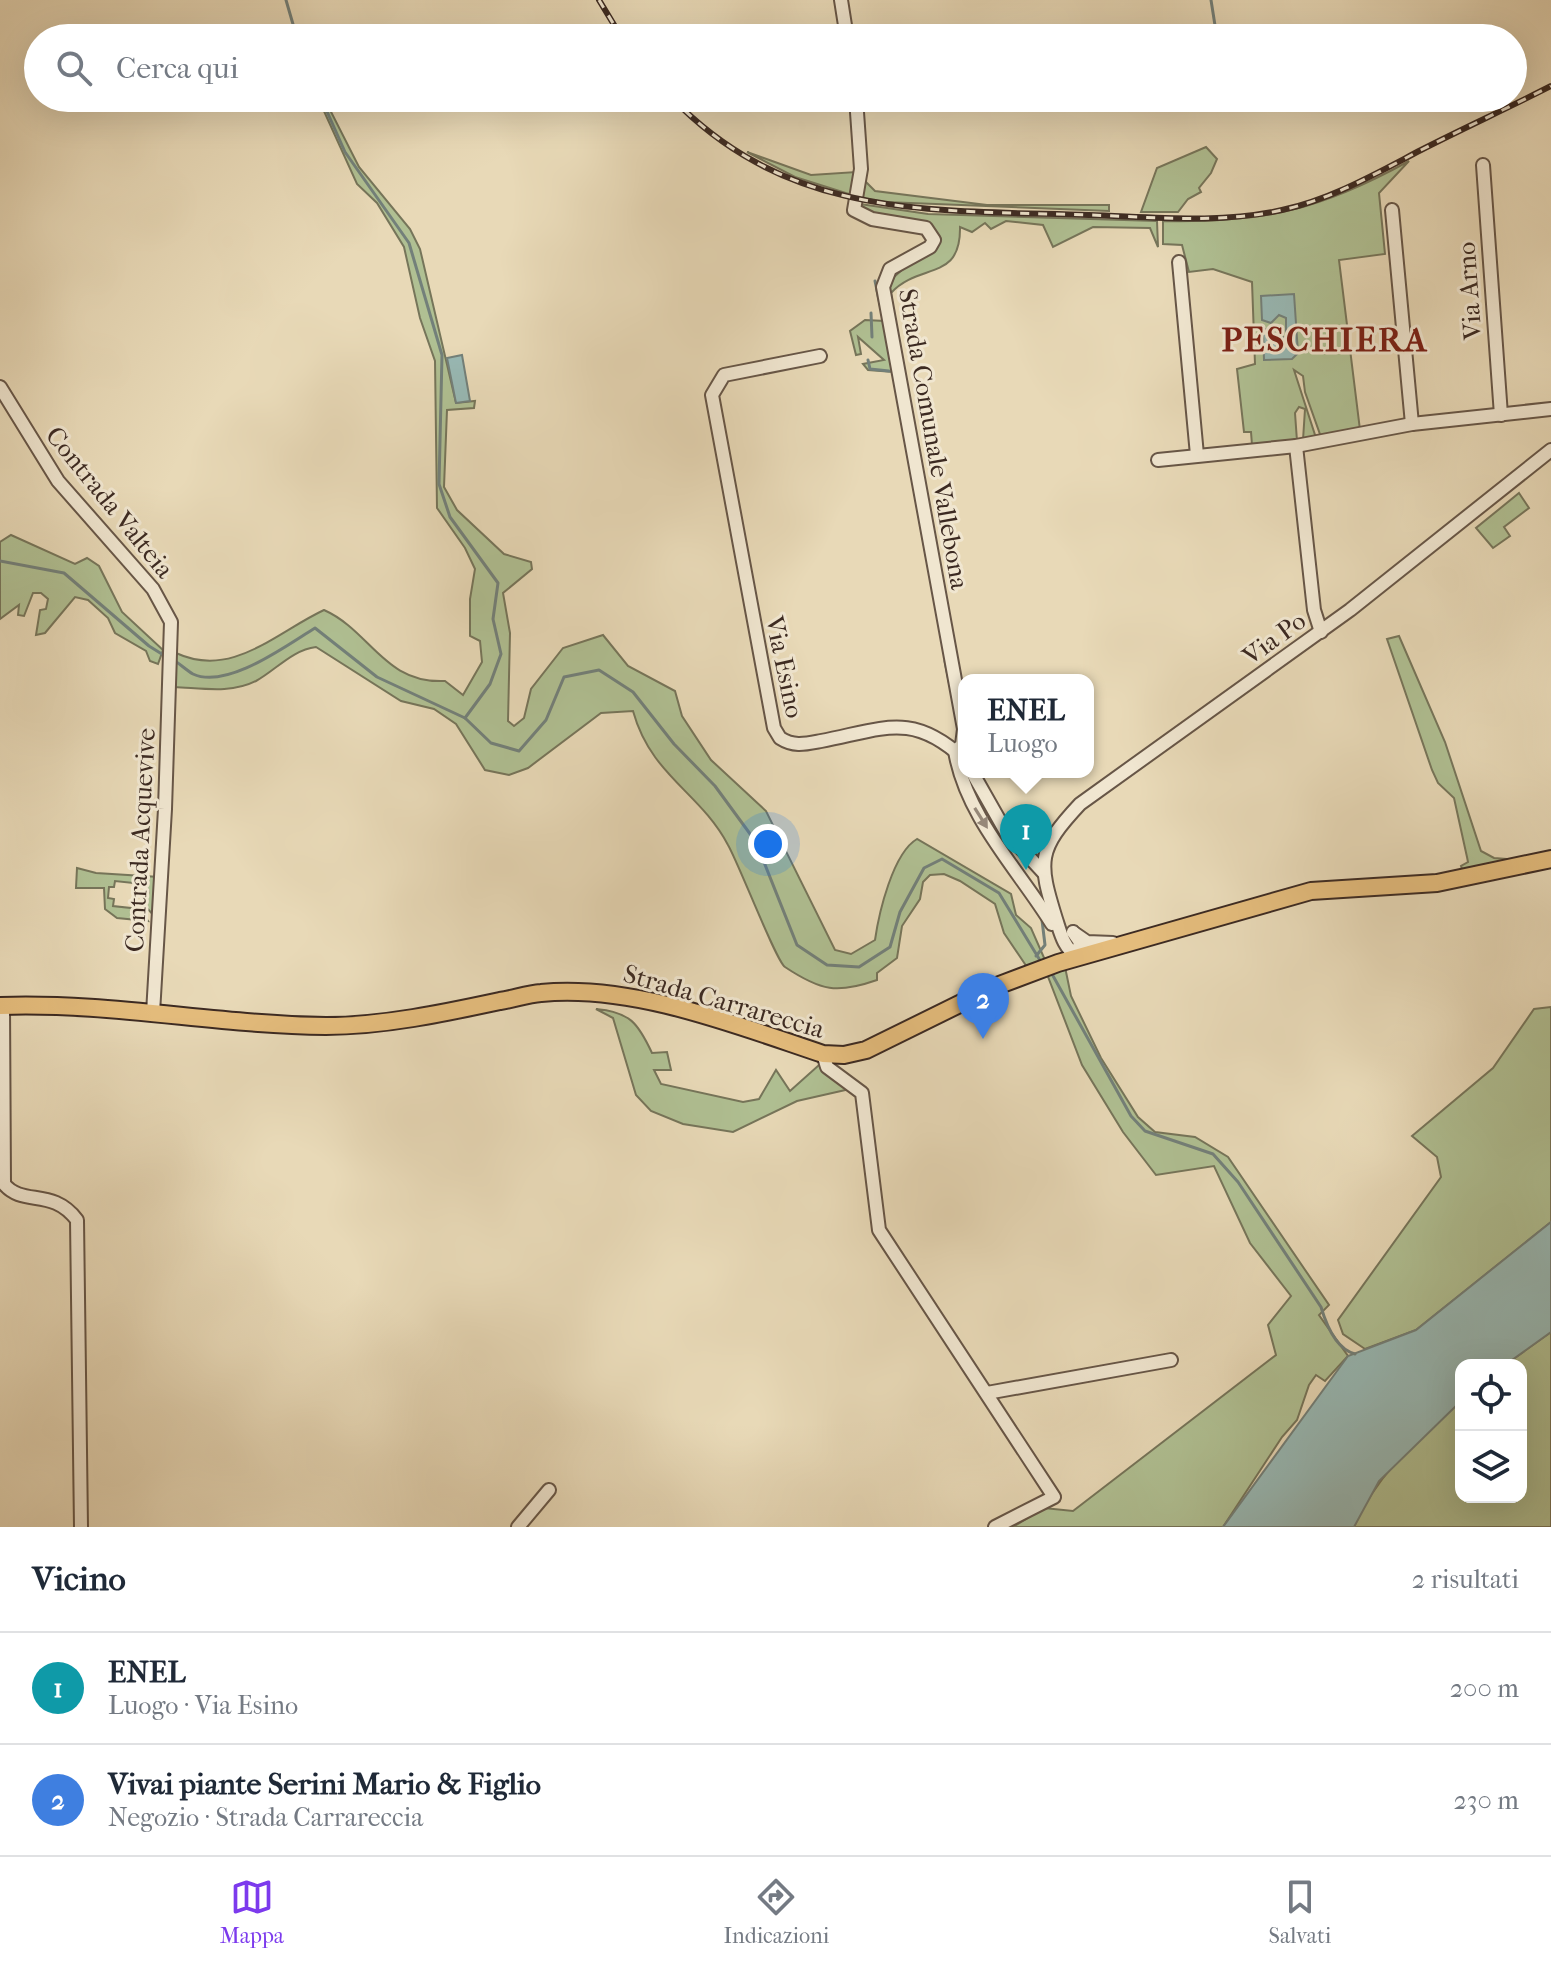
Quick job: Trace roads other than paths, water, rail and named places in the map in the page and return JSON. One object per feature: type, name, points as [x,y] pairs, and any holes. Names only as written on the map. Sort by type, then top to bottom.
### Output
[{"type":"main road","name":"Strada Carrareccia","points":[[1,1006],[92,1006],[221,1021],[329,1026],[445,1011],[538,993],[583,991],[645,1001],[823,1054],[844,1055],[866,1050],[994,987],[1051,966],[1311,891],[1437,883],[1551,859]]},
{"type":"street","points":[[841,0],[845,24]]},
{"type":"street","name":"Strada Comunale Vallebona","points":[[857,112],[861,147],[854,210],[872,219],[926,228],[934,240],[930,247],[890,269],[883,287],[958,696]]},
{"type":"street","name":"Via Arno","points":[[1483,165],[1501,415]]},
{"type":"street","points":[[1392,210],[1412,424]]},
{"type":"street","points":[[1179,262],[1197,455]]},
{"type":"street","name":"Via Esino","points":[[820,356],[724,375],[712,395],[774,728],[780,738],[799,745],[911,727],[931,732],[958,753]]},
{"type":"street","name":"Contrada Valteia","points":[[0,387],[58,481],[153,589],[171,622],[170,670]]},
{"type":"street","points":[[1158,460],[1296,446],[1412,424],[1551,409]]},
{"type":"street","points":[[1296,446],[1314,610],[1321,632]]},
{"type":"street","name":"Via Po","points":[[1043,872],[1046,848],[1054,833],[1080,804],[1321,632],[1551,450]]},
{"type":"street","name":"Contrada Acquevive","points":[[153,1013],[170,670]]},
{"type":"street","points":[[961,778],[977,813],[1022,879],[1068,937],[1092,943],[1124,943]]},
{"type":"street","points":[[975,778],[993,812],[1043,872],[1046,893],[1077,957]]},
{"type":"street","points":[[1016,843],[1037,851],[1046,848]]},
{"type":"street","points":[[1022,879],[1035,880],[1043,872]]},
{"type":"street","points":[[1051,966],[1068,937]]},
{"type":"street","points":[[1,1006],[4,1184],[15,1194],[60,1202],[77,1220],[81,1527]]},
{"type":"street","points":[[823,1054],[827,1067],[862,1093],[879,1230],[1054,1497],[995,1527]]},
{"type":"street","points":[[987,1393],[1171,1360]]},
{"type":"street","points":[[518,1527],[549,1490]]},
{"type":"water","points":[[1294,294],[1298,353],[1292,359],[1264,360],[1263,329],[1274,329],[1274,338],[1286,337],[1286,318],[1279,315],[1271,323],[1262,320],[1261,296]]},
{"type":"water","points":[[462,355],[470,401],[456,403],[447,358]]},
{"type":"water","points":[[1551,1222],[1551,1332],[1513,1359],[1455,1359],[1455,1407],[1379,1481],[1354,1527],[1223,1527],[1348,1356],[1416,1330]]},
{"type":"waterway","points":[[286,0],[293,24]]},
{"type":"waterway","points":[[1211,0],[1215,24]]},
{"type":"waterway","points":[[327,112],[345,152],[409,243],[442,355],[439,484],[450,517],[498,583],[493,619],[501,654],[490,684],[465,718],[491,743],[519,751],[546,720],[564,677],[599,670],[633,692],[674,744],[715,786],[756,842],[797,945],[827,965],[859,967],[890,947],[900,912],[924,868],[942,859],[999,893],[1041,962]]},
{"type":"waterway","points":[[875,281],[881,309]]},
{"type":"waterway","points":[[871,313],[872,337]]},
{"type":"waterway","points":[[884,323],[927,560]]},
{"type":"waterway","points":[[868,360],[870,369],[889,371]]},
{"type":"waterway","points":[[0,561],[64,573],[149,646],[165,656]]},
{"type":"waterway","points":[[172,659],[193,674],[222,676],[256,663],[315,628],[377,677],[465,718]]},
{"type":"waterway","points":[[945,661],[950,686]]},
{"type":"waterway","points":[[1036,956],[1045,945],[1042,920]]},
{"type":"waterway","points":[[1052,974],[1131,1116],[1145,1131],[1213,1154],[1238,1182],[1321,1307],[1337,1341],[1355,1354]]},
{"type":"railway","points":[[599,0],[614,24]]},
{"type":"railway","points":[[1527,98],[1551,86]]},
{"type":"railway","points":[[688,112],[717,138],[765,167],[815,187],[866,200],[975,212],[1162,218],[1235,217],[1301,205],[1371,176],[1498,112]]},
{"type":"place","name":"ENEL","points":[[1026,870]]},
{"type":"place","name":"Vivai piante Serini Mario & Figlio","points":[[983,1039]]},
{"type":"district","name":"PESCHIERA","points":[[1325,339]]}]
